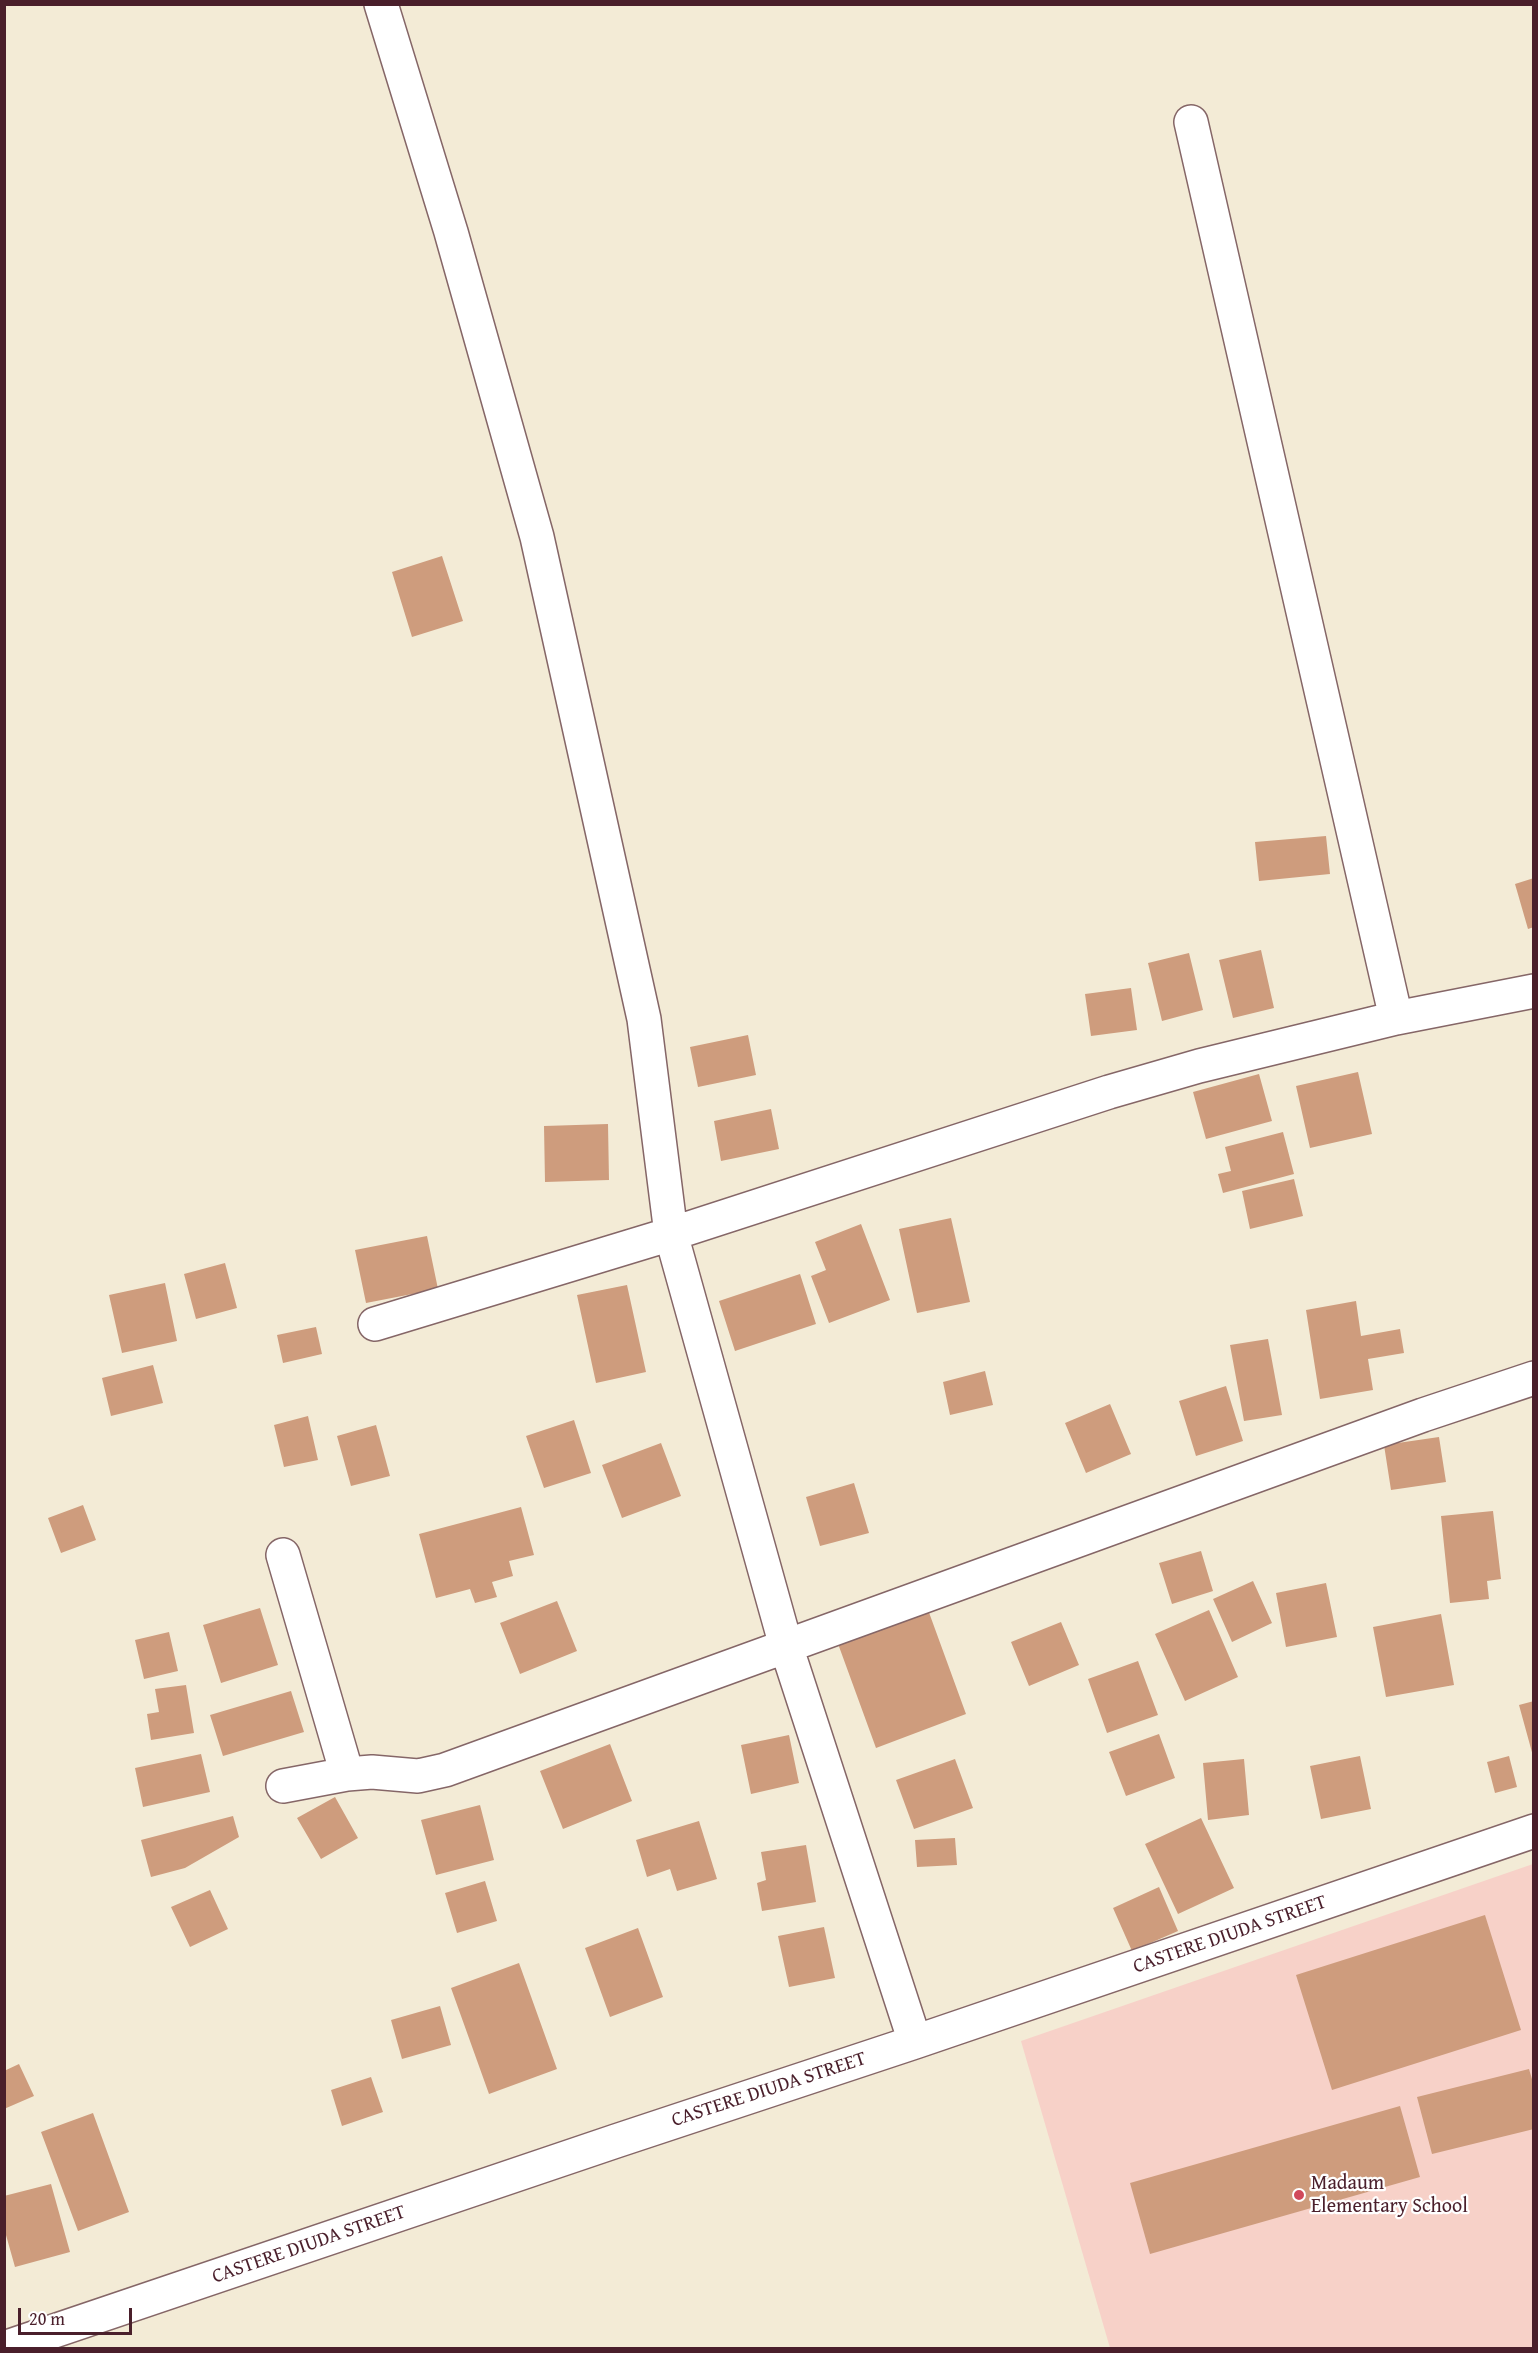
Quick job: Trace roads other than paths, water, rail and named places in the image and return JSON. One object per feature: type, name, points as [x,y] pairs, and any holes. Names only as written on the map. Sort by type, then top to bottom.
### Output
[{"type":"street","points":[[381,4],[454,244],[537,537],[644,1019],[671,1234],[786,1646],[915,2042]]},
{"type":"street","points":[[1191,122],[1396,1018]]},
{"type":"street","points":[[375,1324],[671,1234],[1108,1092],[1199,1066],[1396,1018],[1533,991]]},
{"type":"street","points":[[283,1786],[347,1774],[372,1772],[418,1776],[445,1770],[1533,1377]]},
{"type":"street","points":[[283,1555],[347,1774]]},
{"type":"street","name":"CASTERE DIUDA STREET","points":[[4,2349],[1533,1831]]},
{"type":"place","name":"Madaum Elementary School","points":[[1299,2195]]}]
